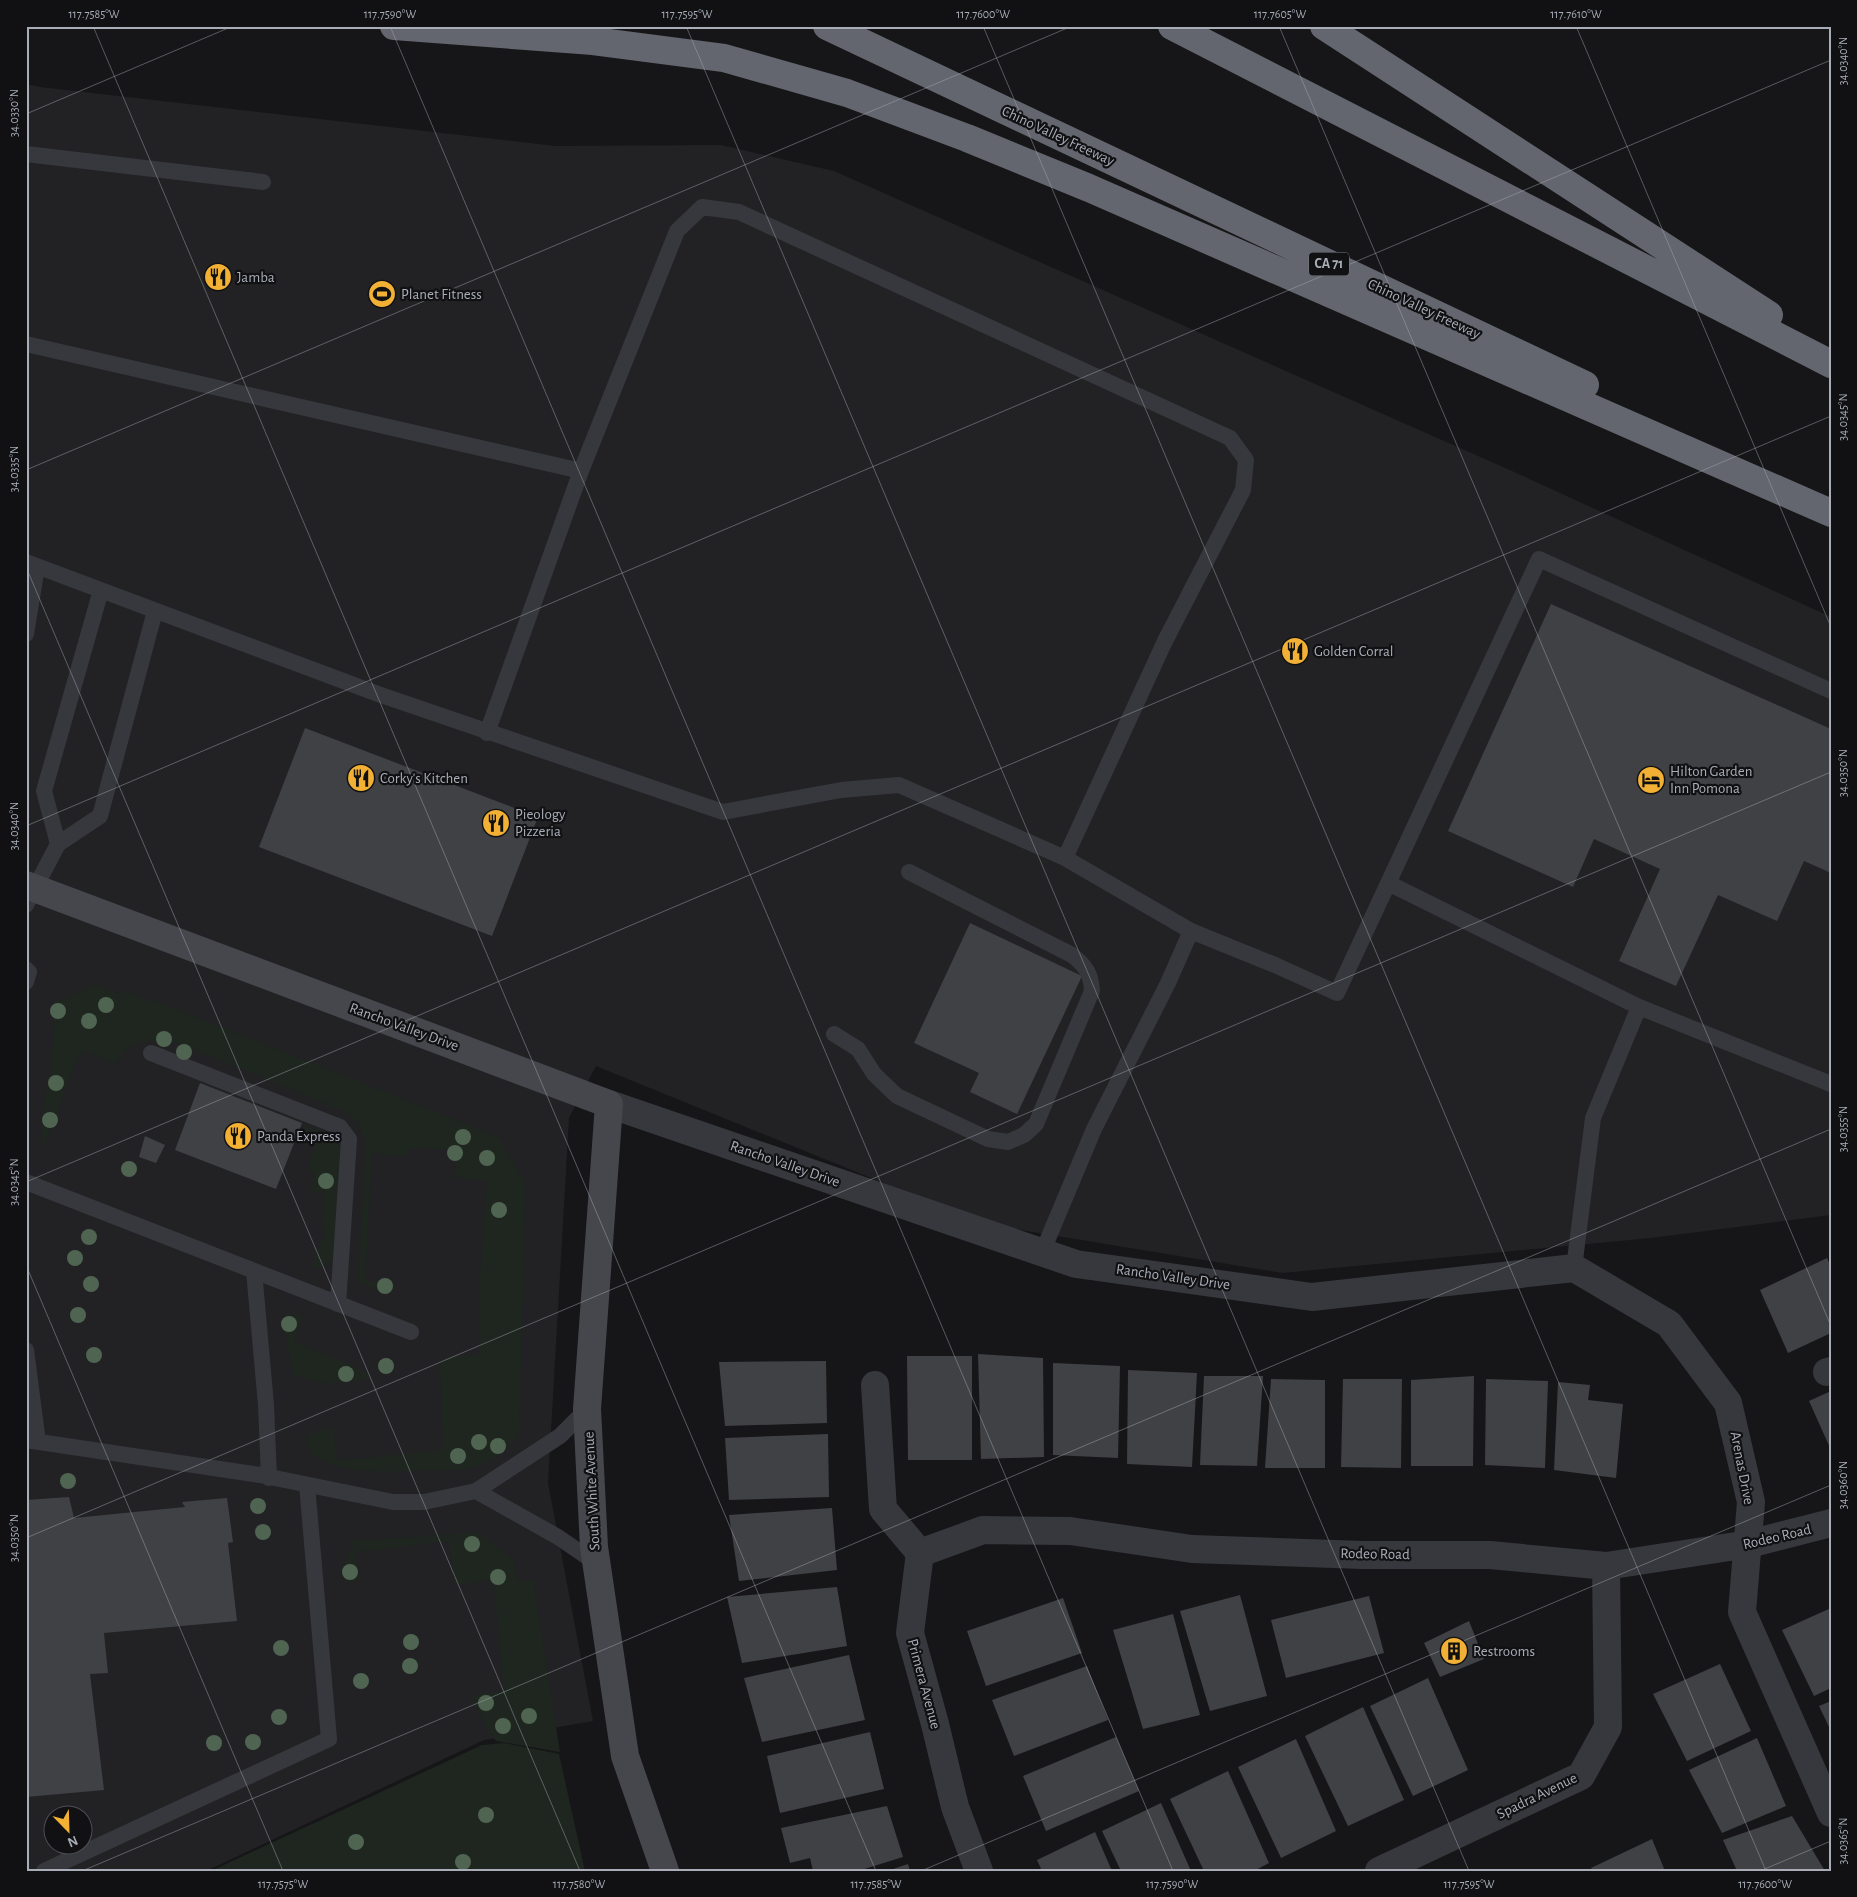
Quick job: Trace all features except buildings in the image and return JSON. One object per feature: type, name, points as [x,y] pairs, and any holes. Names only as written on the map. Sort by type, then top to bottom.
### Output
[{"type":"highway","points":[[394,26],[594,41],[724,58],[847,93],[967,138],[1089,188],[1831,513]]},
{"type":"highway","name":"Chino Valley Freeway","points":[[827,26],[1831,502]]},
{"type":"highway","points":[[1172,26],[1831,364]]},
{"type":"highway","points":[[1324,26],[1831,355]]},
{"type":"street","name":"Rancho Valley Drive","points":[[29,893],[609,1104],[1076,1264],[1312,1297],[1574,1268]]},
{"type":"street","name":"South White Avenue","points":[[609,1104],[587,1409],[596,1564],[625,1756],[666,1871]]},
{"type":"street","name":"Arenas Drive","points":[[1574,1268],[1669,1324],[1728,1403],[1751,1502],[1742,1612],[1831,1813]]},
{"type":"street","points":[[875,1386],[883,1509],[920,1553]]},
{"type":"street","name":"Rodeo Road","points":[[920,1553],[983,1530],[1070,1531],[1192,1549],[1363,1555],[1490,1555],[1606,1566],[1749,1544],[1831,1524]]},
{"type":"street","name":"Primera Avenue","points":[[920,1553],[910,1633],[955,1807],[979,1871]]},
{"type":"street","name":"Spadra Avenue","points":[[1378,1871],[1581,1776],[1608,1727],[1606,1566]]},
{"type":"lane","points":[[26,154],[263,182]]},
{"type":"lane","points":[[487,732],[581,471],[677,231],[702,207],[739,212],[1230,438],[1246,460],[1243,490],[1165,641],[1065,858]]},
{"type":"lane","points":[[26,344],[581,471]]},
{"type":"lane","points":[[26,634],[32,565],[155,610],[256,650],[487,732],[723,812],[841,790],[899,785],[1065,858],[1191,931],[1276,965],[1337,994],[1390,884],[1539,559],[1831,691]]},
{"type":"lane","points":[[58,844],[44,791],[101,590]]},
{"type":"lane","points":[[29,893],[58,844],[100,816],[155,610]]},
{"type":"lane","points":[[834,1034],[858,1048],[874,1074],[897,1096],[988,1139],[1008,1142],[1024,1135],[1036,1124],[1092,991],[1091,979],[1085,965],[1072,956],[909,872]]},
{"type":"lane","points":[[1390,884],[1639,1007],[1831,1084]]},
{"type":"lane","points":[[1042,1253],[1094,1129],[1168,983],[1191,931]]},
{"type":"lane","points":[[26,969],[28,972],[26,982]]},
{"type":"lane","points":[[1574,1268],[1593,1118],[1639,1007]]},
{"type":"lane","points":[[151,1053],[340,1127],[346,1133],[349,1139],[338,1304]]},
{"type":"lane","points":[[26,1182],[411,1332]]},
{"type":"lane","points":[[254,1271],[266,1405],[269,1478]]},
{"type":"lane","points":[[26,1350],[32,1441],[269,1478],[393,1502],[424,1502],[476,1491],[560,1436],[587,1409]]},
{"type":"lane","points":[[44,1871],[329,1739],[307,1485]]},
{"type":"lane","points":[[476,1491],[558,1537],[596,1564]]},
{"type":"shaded area","points":[[26,84],[555,146],[721,145],[834,171],[1512,471],[1831,617],[1831,1215],[1651,1238],[1282,1273],[984,1224],[596,1066],[569,1118],[548,1483],[593,1721],[484,1740],[206,1871],[26,1871]]},
{"type":"shaded area","points":[[96,984],[118,994],[125,991],[163,1004],[499,1137],[526,1185],[519,1433],[505,1450],[485,1463],[467,1469],[360,1470],[341,1467],[324,1461],[312,1452],[306,1439],[312,1433],[333,1427],[337,1458],[345,1460],[443,1450],[440,1364],[443,1360],[452,1356],[479,1355],[479,1289],[487,1182],[454,1177],[458,1151],[416,1147],[402,1156],[372,1153],[365,1278],[369,1282],[396,1282],[395,1288],[391,1292],[380,1292],[358,1281],[366,1142],[359,1126],[348,1113],[176,1042],[159,1040],[131,1045],[114,1064],[85,1051],[77,1060],[44,1147],[41,1138],[45,1097],[51,1070],[56,1000],[66,999]]},
{"type":"shaded area","points":[[304,1125],[337,1137],[341,1151],[334,1256],[332,1261],[321,1268],[312,1265],[324,1233],[322,1228],[324,1193],[310,1190],[315,1173],[307,1169],[316,1144],[302,1139]]},
{"type":"shaded area","points":[[294,1313],[303,1316],[294,1341],[369,1373],[370,1379],[326,1384],[293,1375],[283,1319]]},
{"type":"shaded area","points":[[479,1532],[514,1561],[516,1581],[533,1580],[560,1752],[496,1741],[485,1725],[471,1696],[504,1690],[494,1586],[489,1580],[460,1585],[455,1583],[449,1541],[358,1552],[356,1553],[360,1581],[349,1582],[342,1570],[354,1538],[368,1540]]},
{"type":"shaded area","points":[[504,1743],[559,1754],[585,1871],[211,1871],[482,1745]]},
{"type":"place","name":"Jamba","points":[[218,277]]},
{"type":"place","name":"Planet Fitness","points":[[382,294]]},
{"type":"place","name":"Golden Corral","points":[[1295,651]]},
{"type":"place","name":"Corky's Kitchen","points":[[361,778]]},
{"type":"place","name":"Hilton Garden Inn Pomona","points":[[1651,780]]},
{"type":"place","name":"Pieology Pizzeria","points":[[496,823]]},
{"type":"place","name":"Panda Express","points":[[238,1136]]},
{"type":"place","name":"Restrooms","points":[[1454,1651]]}]
